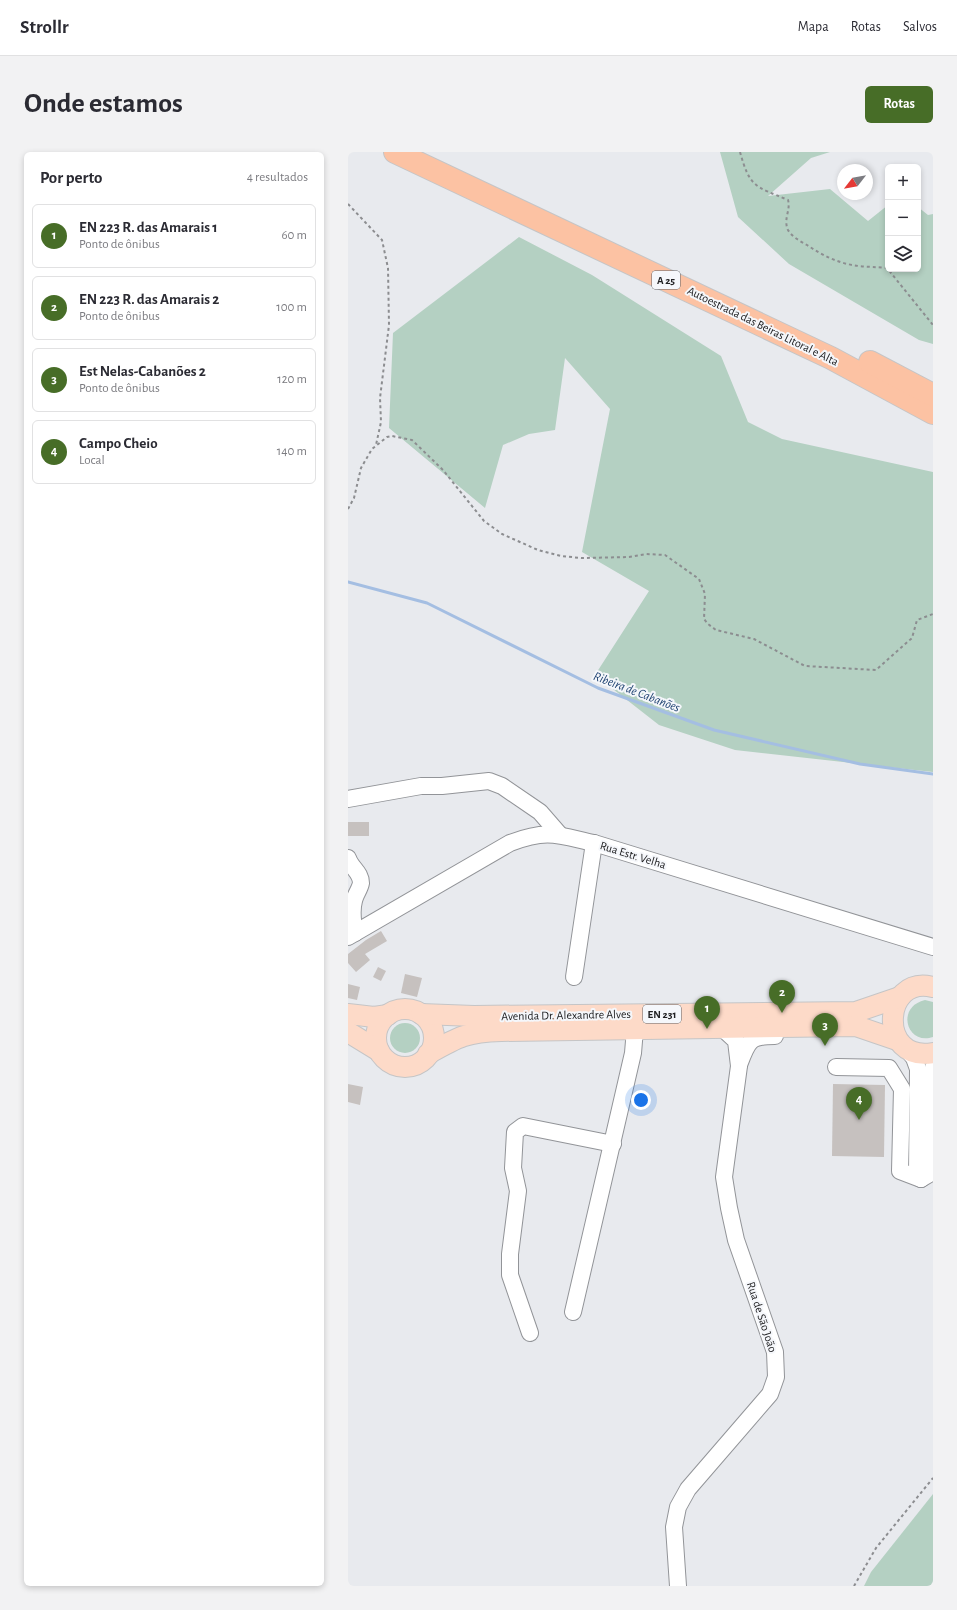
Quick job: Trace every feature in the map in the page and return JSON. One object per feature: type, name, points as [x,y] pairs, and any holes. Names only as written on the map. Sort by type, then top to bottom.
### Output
[{"type":"highway","name":"Autoestrada das Beiras Litoral e Alta","points":[[395,152],[831,358],[933,413]]},
{"type":"highway","name":"Autoestrada das Beiras Litoral e Alta","points":[[431,152],[836,344],[933,396]]},
{"type":"main road","name":"EN 231","points":[[900,997],[908,991],[918,987],[933,987]]},
{"type":"main road","name":"Avenida Dr. Alexandre Alves","points":[[421,1014],[474,1016],[856,1012],[900,997]]},
{"type":"main road","points":[[900,997],[894,1007],[892,1029],[902,1044]]},
{"type":"main road","name":"EN 231","points":[[348,1014],[374,1017],[388,1015],[395,1010],[404,1009],[413,1010],[421,1014]]},
{"type":"main road","points":[[421,1014],[432,1028],[432,1046],[428,1054]]},
{"type":"main road","points":[[379,1051],[376,1035],[378,1027],[388,1015]]},
{"type":"main road","name":"Avenida Dr. Alexandre Alves","points":[[428,1054],[451,1041],[473,1032],[856,1026],[902,1044]]},
{"type":"main road","name":"EN 231","points":[[348,1032],[379,1051],[384,1058],[393,1064],[403,1066],[417,1063],[428,1054]]},
{"type":"main road","name":"EN 231","points":[[902,1044],[916,1053],[933,1053]]},
{"type":"street","points":[[348,799],[421,786],[442,786],[488,781],[502,786],[540,812],[560,835]]},
{"type":"street","name":"Rua Estr. Velha","points":[[351,935],[510,843],[532,835],[550,833],[594,843],[933,947]]},
{"type":"street","points":[[574,977],[594,843]]},
{"type":"street","points":[[348,858],[350,863],[359,873],[361,884],[354,902],[351,935]]},
{"type":"street","points":[[722,1028],[736,1041],[739,1066]]},
{"type":"street","points":[[739,1066],[747,1047],[754,1038],[758,1036],[779,1035],[789,1028]]},
{"type":"street","points":[[573,1312],[633,1053],[635,1029]]},
{"type":"street","points":[[902,1044],[914,1058],[918,1069],[917,1172],[921,1179]]},
{"type":"street","name":"Rua de São João","points":[[678,1586],[674,1528],[678,1507],[688,1489],[770,1394],[776,1376],[775,1352],[736,1240],[728,1208],[724,1177],[739,1066]]},
{"type":"street","points":[[836,1067],[889,1068],[902,1089],[917,1127]]},
{"type":"street","points":[[917,1127],[933,1068]]},
{"type":"street","points":[[530,1333],[510,1275],[510,1254],[518,1191],[513,1168],[515,1132],[523,1126],[612,1144]]},
{"type":"path","points":[[740,152],[746,175],[755,184],[788,200],[790,208],[786,221],[793,237],[830,259],[859,266],[887,268],[933,325]]},
{"type":"path","points":[[348,204],[382,240],[388,268],[389,325],[380,398],[381,422],[376,446]]},
{"type":"path","points":[[348,509],[354,498],[361,468],[376,446],[387,437],[392,436],[412,440],[442,470],[484,521],[502,534],[538,550],[561,556],[581,558],[629,557],[646,554],[665,555],[699,580],[705,594],[704,619],[708,624],[716,630],[754,639],[805,666],[876,670],[912,638],[917,620],[933,614]]},
{"type":"path","points":[[854,1586],[876,1548],[933,1478]]},
{"type":"green space","points":[[720,152],[830,152],[811,158],[768,196],[830,189],[837,195],[837,200],[843,200],[868,221],[885,207],[885,272],[921,272],[921,209],[928,215],[933,214],[933,344],[919,340],[789,264],[738,217]]},
{"type":"green space","points":[[519,237],[592,275],[721,356],[748,422],[782,439],[933,472],[933,772],[735,750],[659,725],[595,675],[649,591],[582,552],[610,409],[565,358],[555,430],[529,434],[503,445],[485,508],[389,428],[393,333]]},
{"type":"green space","points":[[925,1000],[933,1002],[933,1037],[924,1038],[917,1036],[911,1031],[907,1017],[910,1010],[916,1004]]},
{"type":"green space","points":[[405,1023],[416,1027],[420,1038],[416,1049],[405,1053],[394,1049],[390,1038],[394,1027]]},
{"type":"green space","points":[[933,1494],[933,1586],[864,1586],[871,1572]]},
{"type":"building","points":[[348,822],[369,822],[369,836],[348,836]]},
{"type":"building","points":[[381,931],[387,941],[365,954],[370,960],[356,972],[348,963],[348,954]]},
{"type":"building","points":[[378,967],[386,971],[381,981],[373,977]]},
{"type":"building","points":[[405,974],[422,978],[417,997],[401,993]]},
{"type":"building","points":[[348,984],[360,987],[357,1000],[348,998]]},
{"type":"building","points":[[348,1084],[363,1087],[360,1105],[348,1102]]},
{"type":"building","points":[[833,1084],[885,1085],[884,1157],[832,1156]]},
{"type":"waterway","name":"Ribeira de Cabanões","points":[[348,582],[427,603],[598,688],[714,730],[860,764],[933,774]]},
{"type":"place","name":"EN 223 R. das Amarais 2","points":[[782,1013]]},
{"type":"place","name":"EN 223 R. das Amarais 1","points":[[707,1029]]},
{"type":"place","name":"Est Nelas-Cabanões 2","points":[[825,1046]]},
{"type":"place","name":"Campo Cheio","points":[[859,1120]]}]
